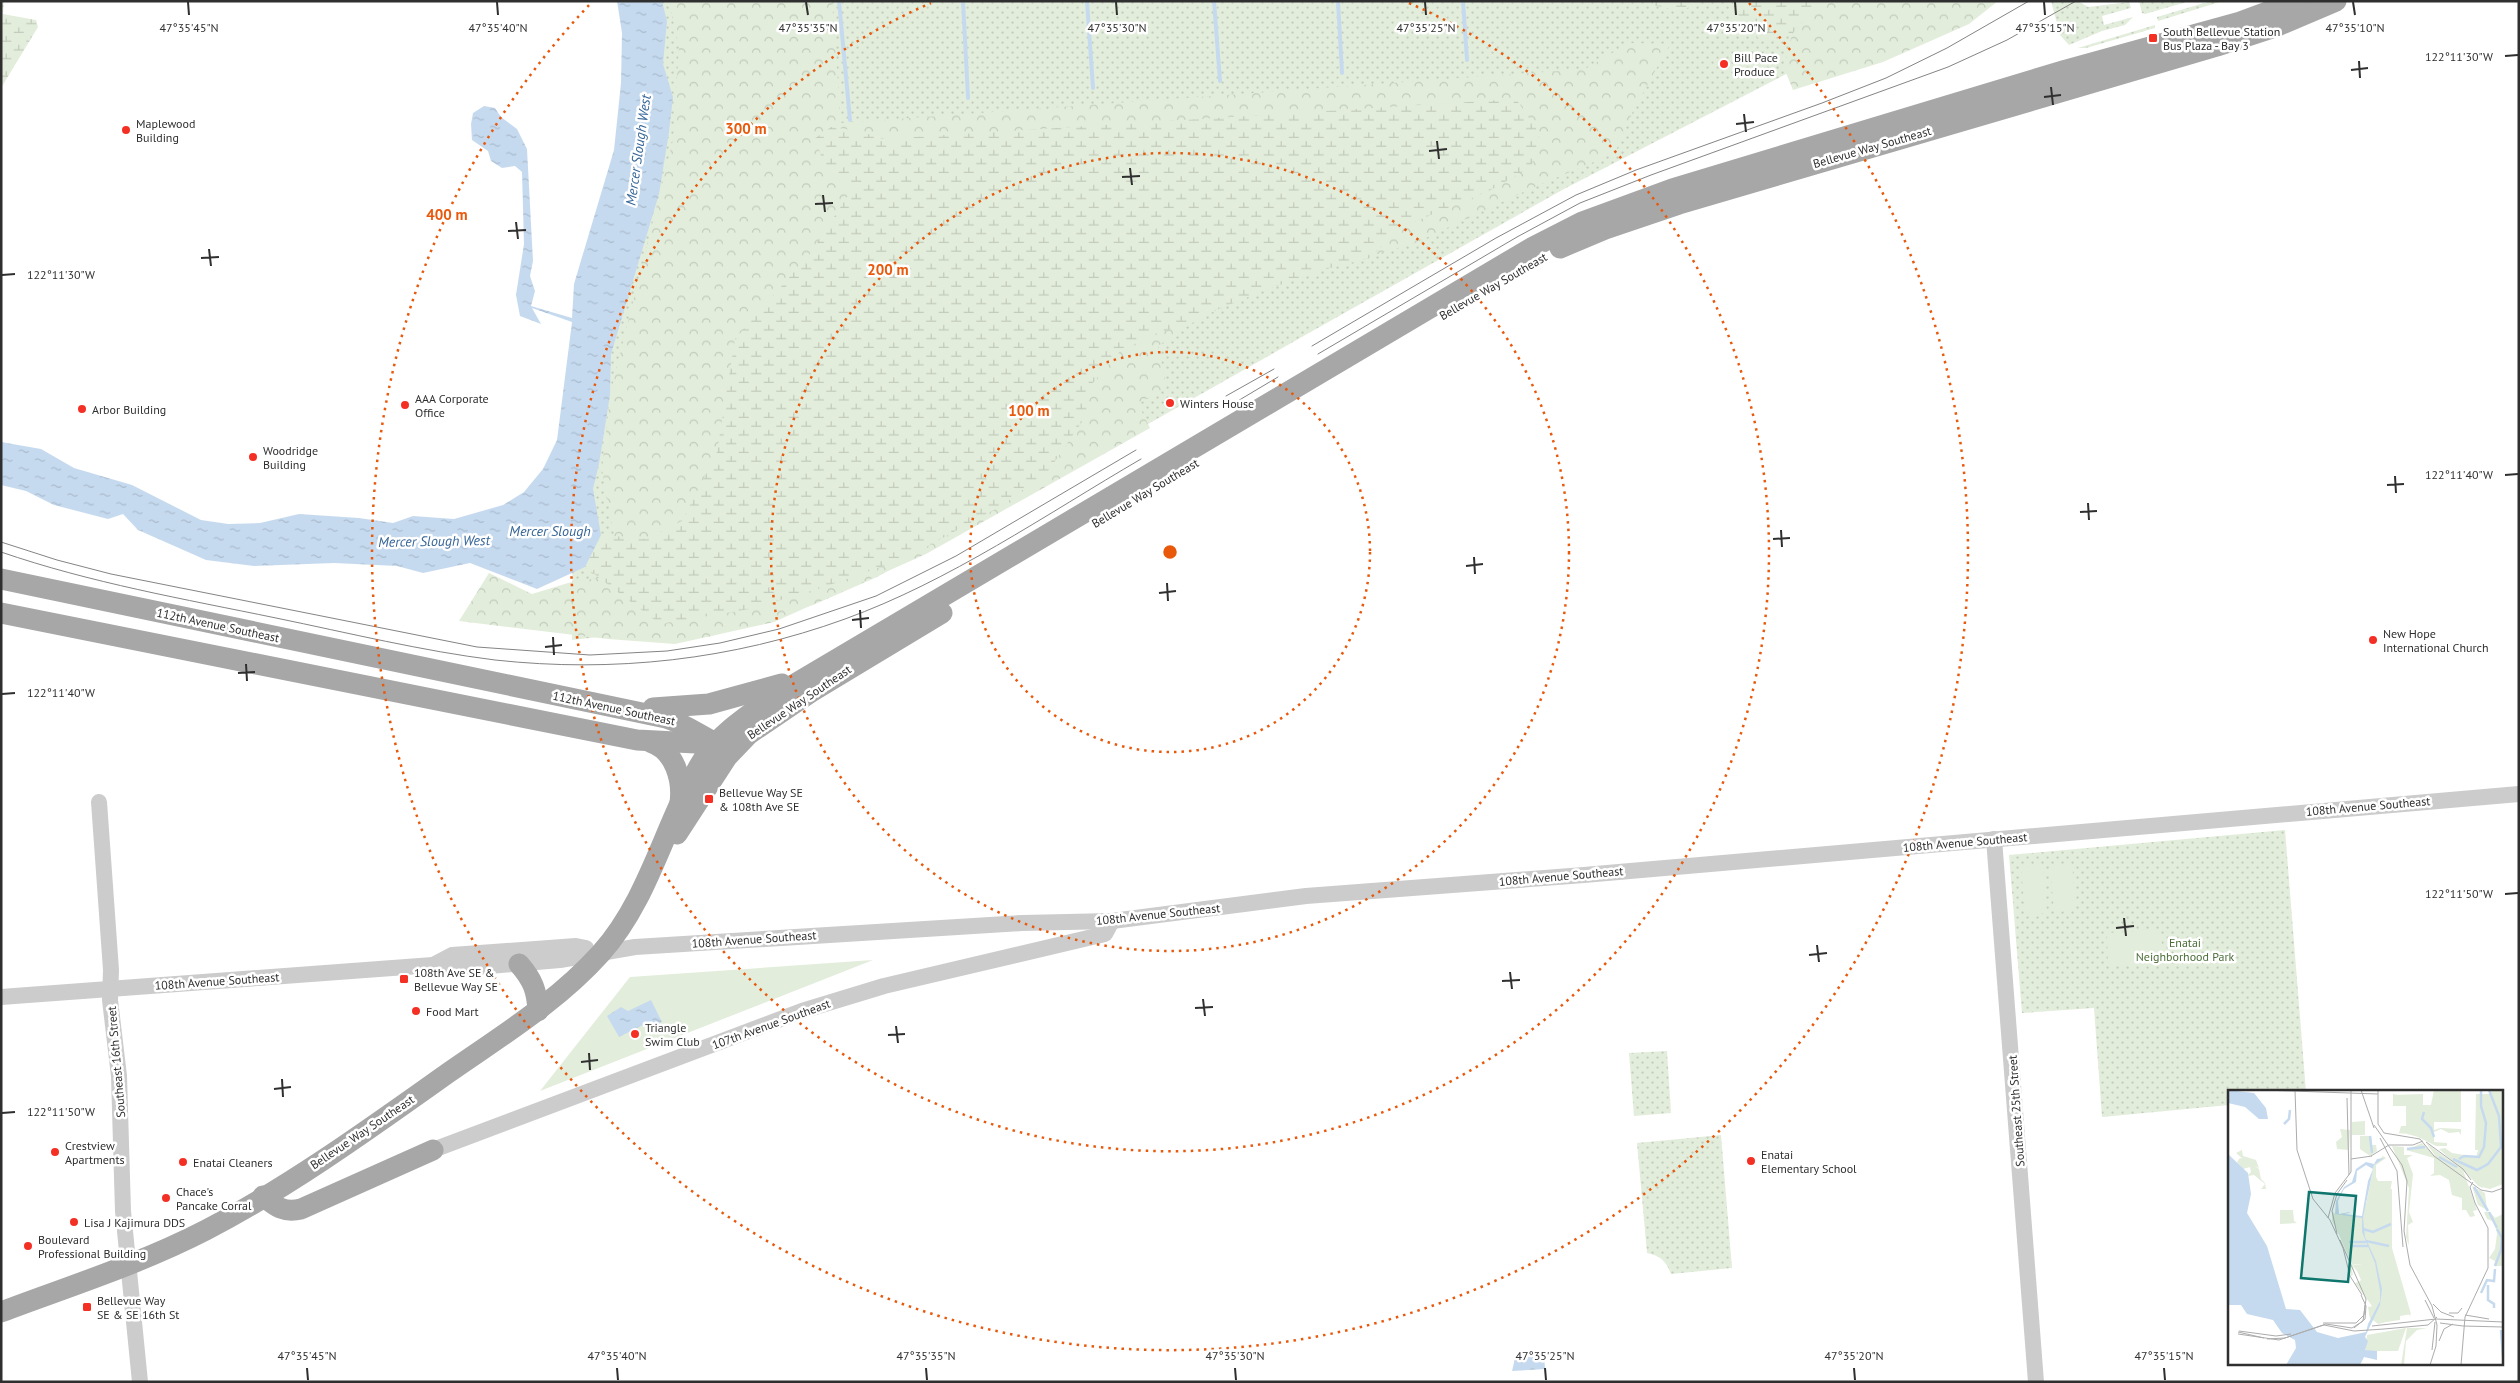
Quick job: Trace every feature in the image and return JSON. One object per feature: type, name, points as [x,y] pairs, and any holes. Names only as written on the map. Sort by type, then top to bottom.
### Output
[{"type":"main road","name":"Bellevue Way Southeast","points":[[656,862],[686,822],[724,747],[740,721],[814,671],[1554,235],[1604,213],[1672,189],[2057,72],[2222,27],[2298,1]]},
{"type":"main road","name":"Bellevue Way Southeast","points":[[1,1312],[129,1265],[208,1229],[264,1196],[373,1125],[538,1011],[579,976],[603,951],[622,924],[656,862],[680,803],[704,758],[749,734],[810,692],[1561,248],[1633,218],[2275,27],[2336,1]]},
{"type":"main road","points":[[2013,106],[2029,97],[2057,72]]},
{"type":"main road","name":"112th Avenue Southeast","points":[[1,579],[621,708],[681,723],[724,747]]},
{"type":"main road","name":"112th Avenue Southeast","points":[[1,613],[650,742],[724,747]]},
{"type":"main road","points":[[621,708],[674,708],[709,704],[742,697],[814,671]]},
{"type":"main road","points":[[650,742],[662,748],[671,758],[681,786],[680,803]]},
{"type":"main road","points":[[519,964],[532,978],[537,991],[538,1011]]},
{"type":"main road","points":[[264,1196],[277,1208],[291,1212],[433,1150]]},
{"type":"street","name":"108th Avenue Southeast","points":[[1,996],[433,965],[454,969],[560,960],[603,951],[1022,922],[1112,921],[1322,895],[1994,840],[2519,794]]},
{"type":"street","name":"Southeast 16th Street","points":[[99,802],[111,970],[110,989],[119,1076],[123,1211],[140,1382]]},
{"type":"street","name":"Southeast 25th Street","points":[[1994,840],[2036,1382]]},
{"type":"street","name":"107th Avenue Southeast","points":[[433,1150],[802,1011],[884,986],[1105,934],[1112,921]]},
{"type":"street","name":"108th Avenue Southeast","points":[[433,965],[452,955],[576,946],[603,951]]},
{"type":"green space","points":[[1,1],[4,1],[3,14],[36,20],[38,27],[1,88]]},
{"type":"green space","points":[[638,1],[1927,1],[1564,189],[877,577],[813,605],[708,637],[624,634],[572,640],[573,471]]},
{"type":"green space","points":[[669,1],[832,1],[841,123],[1585,69],[1629,43],[1670,44],[1633,111],[1615,153],[1532,188],[1415,243],[1330,268],[1262,291],[1201,317],[1158,346],[1167,387],[1138,404],[1150,428],[926,554],[774,622],[675,644],[608,639],[459,621],[489,573],[532,594],[568,583],[615,575],[615,540],[602,470],[610,395],[673,140],[679,47]]},
{"type":"green space","points":[[1653,1],[1704,1],[1680,11],[1653,5]]},
{"type":"green space","points":[[1737,1],[1817,1],[1818,4],[1792,34],[1761,40],[1728,16]]},
{"type":"green space","points":[[1817,1],[1998,1],[1969,24],[1883,62],[1793,90],[1784,68],[1792,34],[1817,4]]},
{"type":"green space","points":[[2051,1],[2078,1],[2088,7],[2129,2],[2131,8],[2102,16],[2104,25],[2133,17],[2125,25],[2102,31],[2069,45],[2060,35]]},
{"type":"green space","points":[[2139,1],[2190,1],[2145,14],[2142,13]]},
{"type":"green space","points":[[2211,1],[2223,1],[2158,21],[2157,17]]},
{"type":"green space","points":[[2155,25],[2155,28],[2086,48],[2078,48]]},
{"type":"green space","points":[[1516,99],[1540,134],[1531,167],[1489,191],[1399,228],[1370,258],[1330,268],[1262,291],[1122,349],[1085,392],[1088,413],[1049,470],[1003,505],[906,558],[824,587],[750,609],[660,624],[585,567],[601,535],[646,539],[682,521],[717,452],[735,339],[809,255],[851,191],[826,168],[814,139],[831,127],[859,131],[883,139]]},
{"type":"green space","name":"Enatai Neighborhood Park","points":[[2285,830],[2306,1090],[2228,1090],[2228,1105],[2102,1117],[2094,1008],[2022,1013],[2009,855]]},
{"type":"green space","points":[[2072,863],[2076,910],[2054,912],[2050,865]]},
{"type":"green space","points":[[2043,865],[2047,913],[2025,915],[2021,867]]},
{"type":"green space","points":[[2161,930],[2163,963],[2108,966],[2107,933]]},
{"type":"green space","name":"Triangle Swim Club","points":[[873,960],[540,1091],[630,977]]},
{"type":"green space","points":[[1667,1051],[1671,1113],[1634,1116],[1629,1053]]},
{"type":"green space","points":[[1721,1135],[1732,1268],[1671,1274],[1662,1260],[1647,1253],[1637,1143]]},
{"type":"water","name":"Mercer Slough","points":[[617,1],[662,1],[667,21],[663,64],[673,97],[659,194],[611,354],[610,395],[593,489],[601,535],[585,567],[537,589],[470,563],[423,573],[397,566],[334,563],[254,566],[206,560],[138,530],[123,514],[108,519],[54,505],[26,491],[1,485],[1,442],[41,449],[74,468],[132,485],[201,520],[228,524],[260,523],[299,514],[359,518],[393,523],[413,516],[454,519],[503,505],[524,492],[543,469],[557,440],[572,322],[532,308],[541,324],[520,316],[516,295],[524,244],[522,172],[515,166],[502,168],[491,161],[488,151],[472,140],[471,124],[473,113],[484,106],[495,108],[501,117],[517,129],[527,149],[533,261],[530,276],[535,291],[531,306],[572,318],[574,284],[614,150],[621,83],[622,33]]},
{"type":"water","points":[[651,1000],[662,1022],[653,1026],[649,1022],[619,1037],[607,1016],[621,1007],[628,1011]]},
{"type":"water","points":[[1544,1353],[1545,1369],[1512,1371],[1516,1354]]},
{"type":"waterway","points":[[839,1],[850,120]]},
{"type":"waterway","points":[[963,1],[968,98]]},
{"type":"waterway","points":[[1087,1],[1093,88]]},
{"type":"waterway","points":[[1214,1],[1220,81]]},
{"type":"waterway","points":[[1338,1],[1342,73]]},
{"type":"waterway","points":[[1463,1],[1467,60]]},
{"type":"tram line","points":[[1312,346],[1496,238],[1576,195],[1636,170],[1886,78],[1947,48],[2029,1]]},
{"type":"tram line","points":[[1318,354],[1517,237],[1580,203],[1651,175],[1948,67],[2007,40],[2076,1]]},
{"type":"tram line","points":[[1226,396],[1274,369]]},
{"type":"tram line","points":[[1231,405],[1278,377]]},
{"type":"tram line","points":[[1,542],[57,560],[111,574],[477,647],[590,655],[667,651],[720,643],[779,629],[876,596],[956,556],[1136,450]]},
{"type":"tram line","points":[[1,552],[69,573],[138,590],[440,652],[540,664],[628,664],[672,660],[759,645],[845,619],[884,604],[996,546],[1141,459]]},
{"type":"place","name":"South Bellevue Station Bus Plaza - Bay 3","points":[[2153,38]]},
{"type":"place","name":"Bill Pace Produce","points":[[1724,64]]},
{"type":"place","name":"Maplewood Building","points":[[126,130]]},
{"type":"place","name":"Winters House","points":[[1170,403]]},
{"type":"place","name":"AAA Corporate Office","points":[[405,405]]},
{"type":"place","name":"Arbor Building","points":[[82,409]]},
{"type":"place","name":"Woodridge Building","points":[[253,457]]},
{"type":"place","name":"New Hope International Church","points":[[2373,640]]},
{"type":"place","name":"Bellevue Way SE & 108th Ave SE","points":[[709,799]]},
{"type":"place","name":"108th Ave SE & Bellevue Way SE","points":[[404,979]]},
{"type":"place","name":"Food Mart","points":[[416,1011]]},
{"type":"place","name":"Triangle Swim Club","points":[[635,1034]]},
{"type":"place","name":"Crestview Apartments","points":[[55,1152]]},
{"type":"place","name":"Enatai Elementary School","points":[[1751,1161]]},
{"type":"place","name":"Enatai Cleaners","points":[[183,1162]]},
{"type":"place","name":"Chace's Pancake Corral","points":[[166,1198]]},
{"type":"place","name":"Lisa J Kajimura DDS","points":[[74,1222]]},
{"type":"place","name":"Boulevard Professional Building","points":[[28,1246]]},
{"type":"place","name":"Bellevue Way SE & SE 16th St","points":[[87,1307]]},
{"type":"water label","name":"Mercer Slough West","points":[[638,150]]},
{"type":"water label","name":"Mercer Slough West","points":[[434,541]]}]
